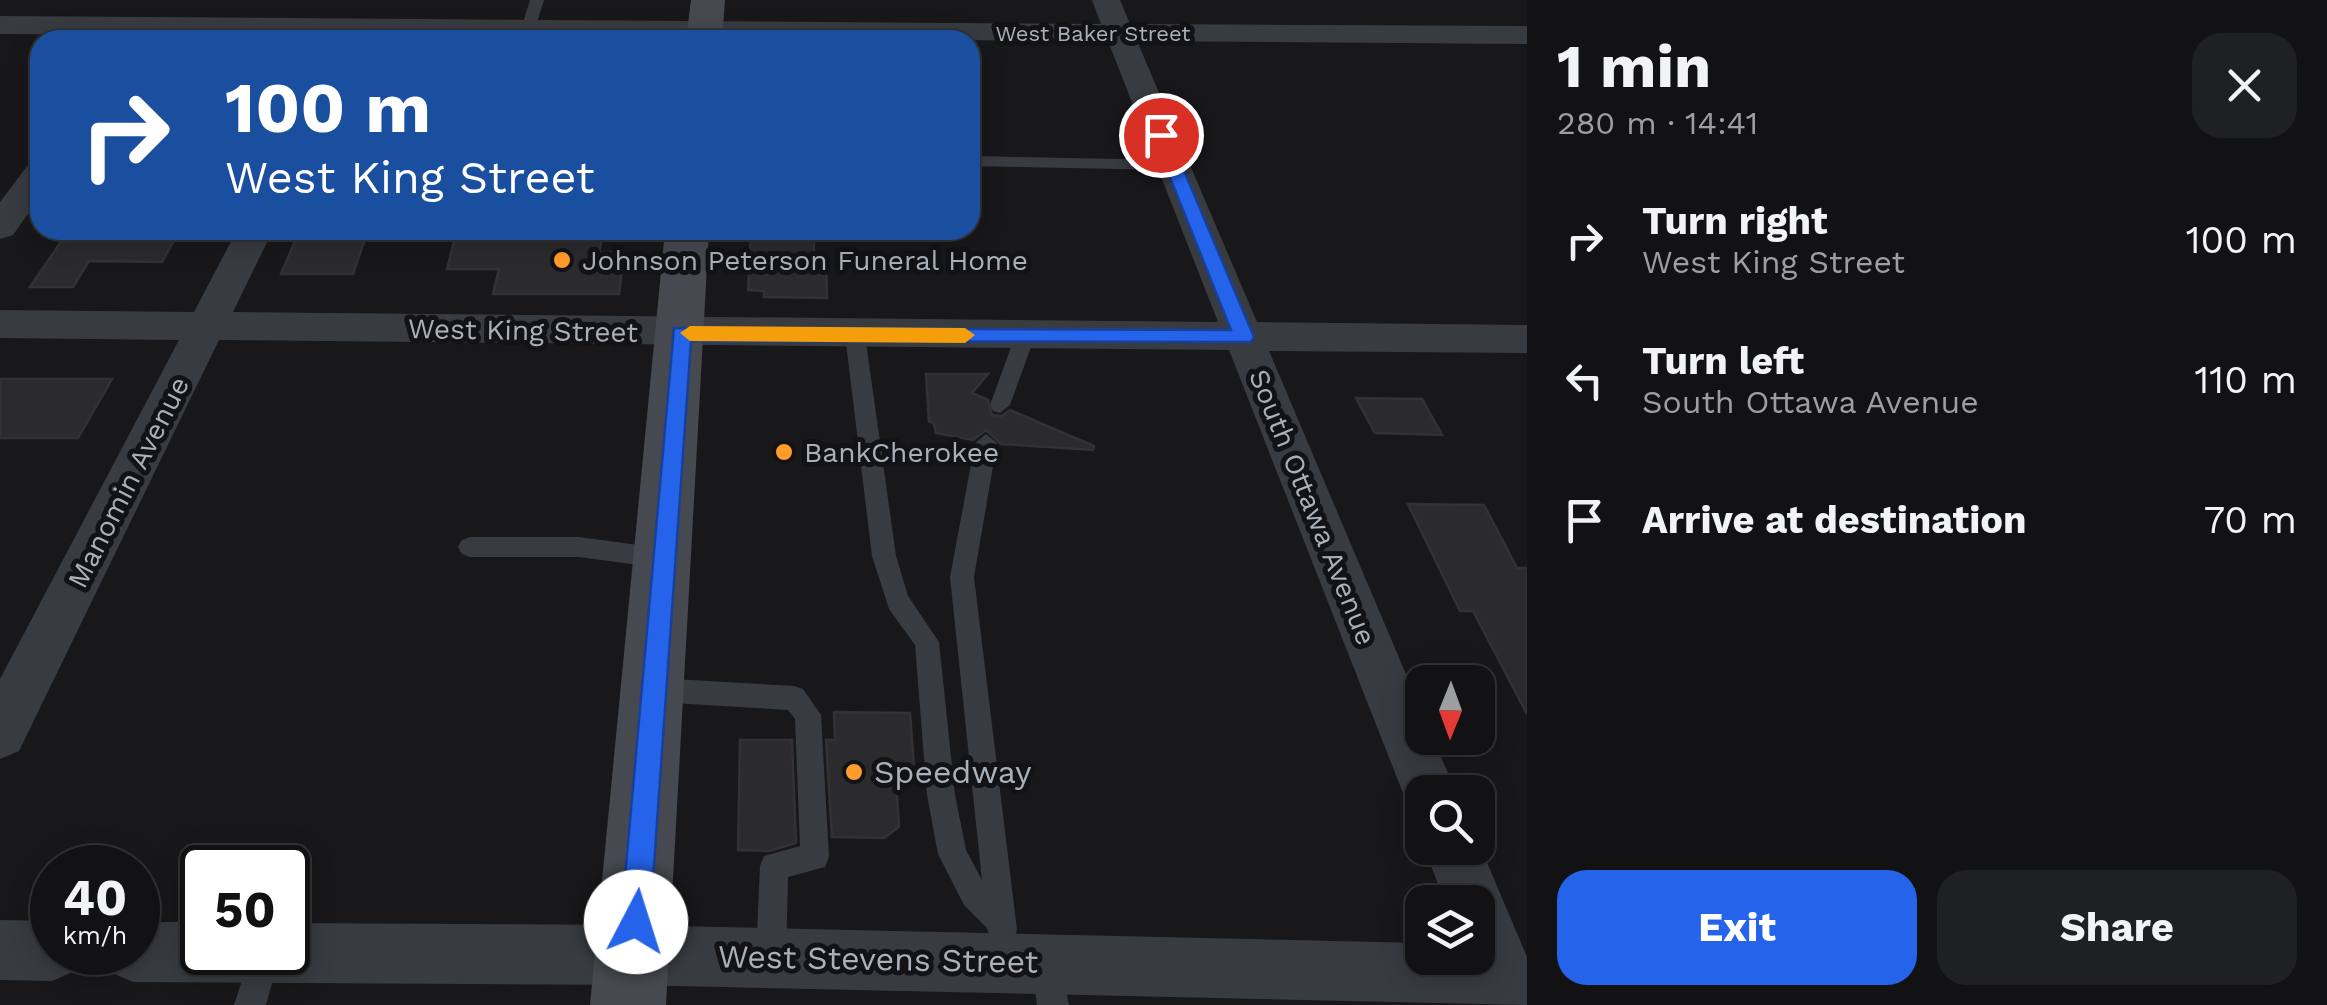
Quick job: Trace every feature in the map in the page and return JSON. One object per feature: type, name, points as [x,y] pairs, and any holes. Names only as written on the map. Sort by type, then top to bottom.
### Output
[{"type":"main road","points":[[631,980],[687,240]]},
{"type":"street","points":[[146,30],[169,0]]},
{"type":"street","points":[[353,30],[368,0]]},
{"type":"street","name":"West Baker Street","points":[[528,30],[1113,16],[1524,21]]},
{"type":"street","name":"South Ottawa Avenue","points":[[1113,16],[1422,775]]},
{"type":"street","name":"West Baker Street","points":[[0,25],[90,30]]},
{"type":"street","points":[[0,227],[30,186]]},
{"type":"street","name":"Manomin Avenue","points":[[0,733],[250,240]]},
{"type":"street","name":"West King Street","points":[[0,324],[1244,337],[1524,345]]},
{"type":"street","points":[[1495,945],[1515,985]]},
{"type":"street","points":[[0,950],[30,951]]},
{"type":"street","name":"West Stevens Street","points":[[160,958],[257,980],[631,980],[770,957],[1026,962],[1515,985]]},
{"type":"lane","points":[[528,30],[537,0]]},
{"type":"lane","points":[[980,161],[1173,164]]},
{"type":"lane","points":[[855,335],[884,556],[898,600],[927,642],[942,795],[952,854],[974,895],[1026,962]]},
{"type":"lane","points":[[1000,405],[1025,336]]},
{"type":"lane","points":[[986,443],[962,577],[1026,962]]},
{"type":"lane","points":[[470,547],[579,547],[664,558]]},
{"type":"lane","points":[[654,690],[794,698],[808,716],[816,857],[774,866],[770,957]]},
{"type":"building","points":[[62,240],[174,240],[162,262],[89,261],[73,287],[30,287]]},
{"type":"building","points":[[365,240],[353,274],[281,274],[295,241]]},
{"type":"building","name":"Johnson Peterson Funeral Home","points":[[454,240],[602,240],[599,252],[624,252],[619,294],[493,294],[499,269],[447,269]]},
{"type":"building","points":[[750,240],[814,240],[814,259],[826,259],[827,298],[764,297],[764,291],[748,290]]},
{"type":"building","points":[[926,374],[988,374],[972,393],[988,400],[992,415],[1002,416],[1010,410],[1094,446],[1093,450],[1001,444],[986,430],[973,440],[936,433],[929,421]]},
{"type":"building","points":[[0,379],[112,379],[78,438],[0,438]]},
{"type":"building","points":[[1356,398],[1422,399],[1442,435],[1375,433]]},
{"type":"building","points":[[1408,504],[1484,505],[1517,568],[1527,568],[1527,714],[1473,611],[1460,611]]},
{"type":"building","points":[[834,712],[910,713],[915,780],[896,780],[899,827],[884,838],[832,837],[826,740],[835,740]]},
{"type":"building","points":[[740,740],[792,740],[796,843],[769,851],[738,850]]},
{"type":"slow traffic","points":[[690,333],[965,335]]},
{"type":"place","name":"Johnson Peterson Funeral Home","points":[[562,260]]},
{"type":"place","name":"BankCherokee","points":[[784,452]]},
{"type":"place","name":"Speedway","points":[[854,772]]},
{"type":"route","points":[[636,922],[682,333],[1244,337],[1161,135]]}]
